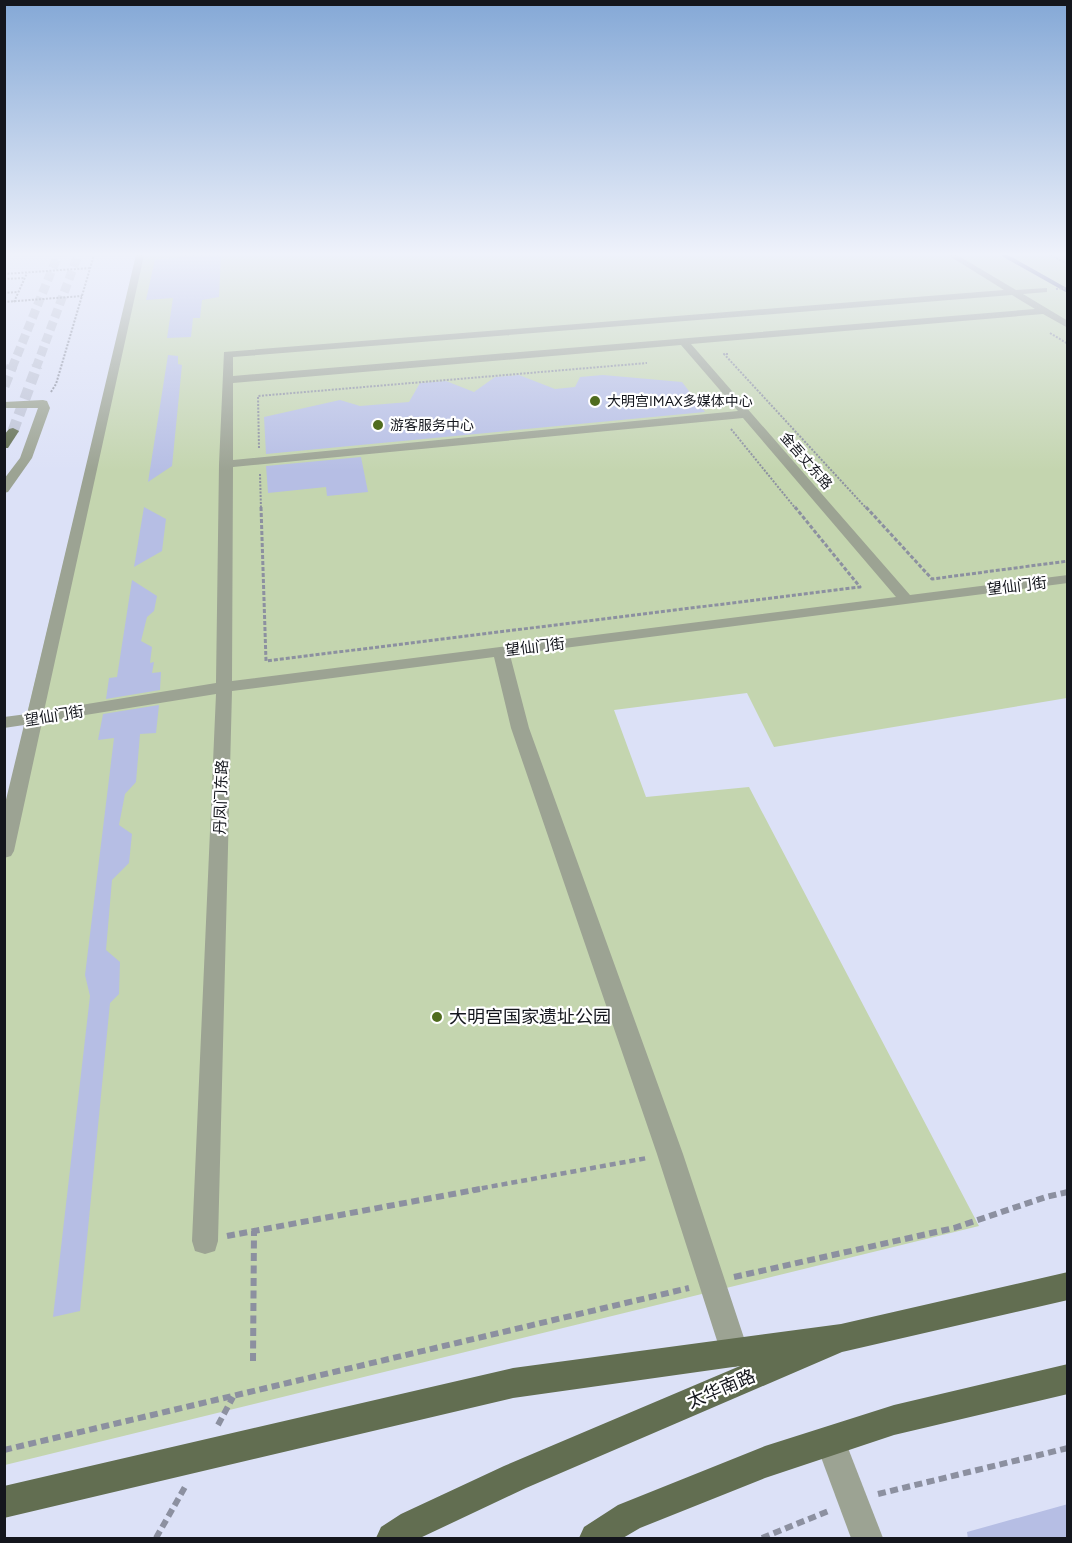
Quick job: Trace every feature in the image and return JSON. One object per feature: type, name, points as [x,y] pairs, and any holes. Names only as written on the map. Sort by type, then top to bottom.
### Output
[{"type":"main road","points":[[4,445],[13,431]]},
{"type":"main road","name":"太华南路","points":[[392,1539],[411,1524],[515,1477],[841,1338],[1068,1286]]},
{"type":"main road","points":[[4,1502],[513,1383],[841,1338]]},
{"type":"main road","points":[[595,1539],[629,1516],[765,1462],[894,1420],[1068,1379]]},
{"type":"street","points":[[4,851],[124,327]]},
{"type":"street","name":"丹凤门东路","points":[[205,1241],[224,687],[228,354],[570,327]]},
{"type":"street","points":[[228,380],[851,327]]},
{"type":"street","name":"金吾丈东路","points":[[683,341],[907,600]]},
{"type":"street","points":[[4,405],[43,403],[44,408],[33,444],[4,489]]},
{"type":"street","points":[[225,464],[746,414]]},
{"type":"street","name":"望仙门街","points":[[4,723],[34,720],[224,687],[1068,579]]},
{"type":"street","points":[[501,652],[520,728],[670,1154],[735,1353]]},
{"type":"street","points":[[830,1441],[867,1539]]},
{"type":"path","points":[[43,403],[56,384],[73,327]]},
{"type":"path","points":[[735,353],[724,354],[932,579],[1068,561]]},
{"type":"path","points":[[647,363],[258,396],[266,661],[860,587],[721,417]]},
{"type":"path","points":[[205,1241],[670,1154]]},
{"type":"path","points":[[4,1450],[954,1228],[1046,1197],[1068,1192]]},
{"type":"path","points":[[253,1360],[254,1231]]},
{"type":"path","points":[[762,1539],[852,1500],[1068,1448]]},
{"type":"green space","name":"大明宫国家遗址公园","points":[[120,327],[1067,327],[1067,698],[774,747],[747,693],[614,710],[646,797],[749,787],[979,1226],[5,1465],[5,807]]},
{"type":"building","points":[[169,327],[192,327],[191,337],[167,338]]},
{"type":"building","points":[[168,355],[178,356],[178,364],[182,365],[172,466],[148,482]]},
{"type":"building","points":[[519,375],[555,389],[575,387],[580,377],[603,375],[682,382],[705,412],[266,454],[264,417],[340,400],[360,406],[409,402],[420,383],[446,381],[474,392],[495,377]]},
{"type":"building","points":[[361,457],[368,492],[327,496],[326,487],[268,493],[266,466]]},
{"type":"building","points":[[144,507],[166,519],[162,551],[134,567]]},
{"type":"building","points":[[132,580],[157,596],[154,611],[147,617],[141,641],[152,647],[150,663],[154,662],[152,673],[161,672],[160,690],[106,699],[109,678],[117,677]]},
{"type":"building","points":[[159,705],[156,733],[140,734],[136,782],[125,794],[119,825],[132,834],[129,863],[112,880],[106,950],[120,962],[119,994],[110,1003],[80,1311],[53,1317],[90,996],[85,975],[114,738],[98,740],[103,714]]},
{"type":"building","points":[[1068,1504],[1068,1539],[968,1539],[967,1532]]},
{"type":"tunnel","points":[[12,368],[29,327]]},
{"type":"tunnel","points":[[36,368],[51,327]]},
{"type":"tunnel","points":[[4,386],[12,366]]},
{"type":"tunnel","points":[[13,431],[37,366]]},
{"type":"place","name":"大明宫IMAX多媒体中心","points":[[595,401]]},
{"type":"place","name":"游客服务中心","points":[[378,425]]},
{"type":"place","name":"大明宫国家遗址公园","points":[[437,1017]]}]
